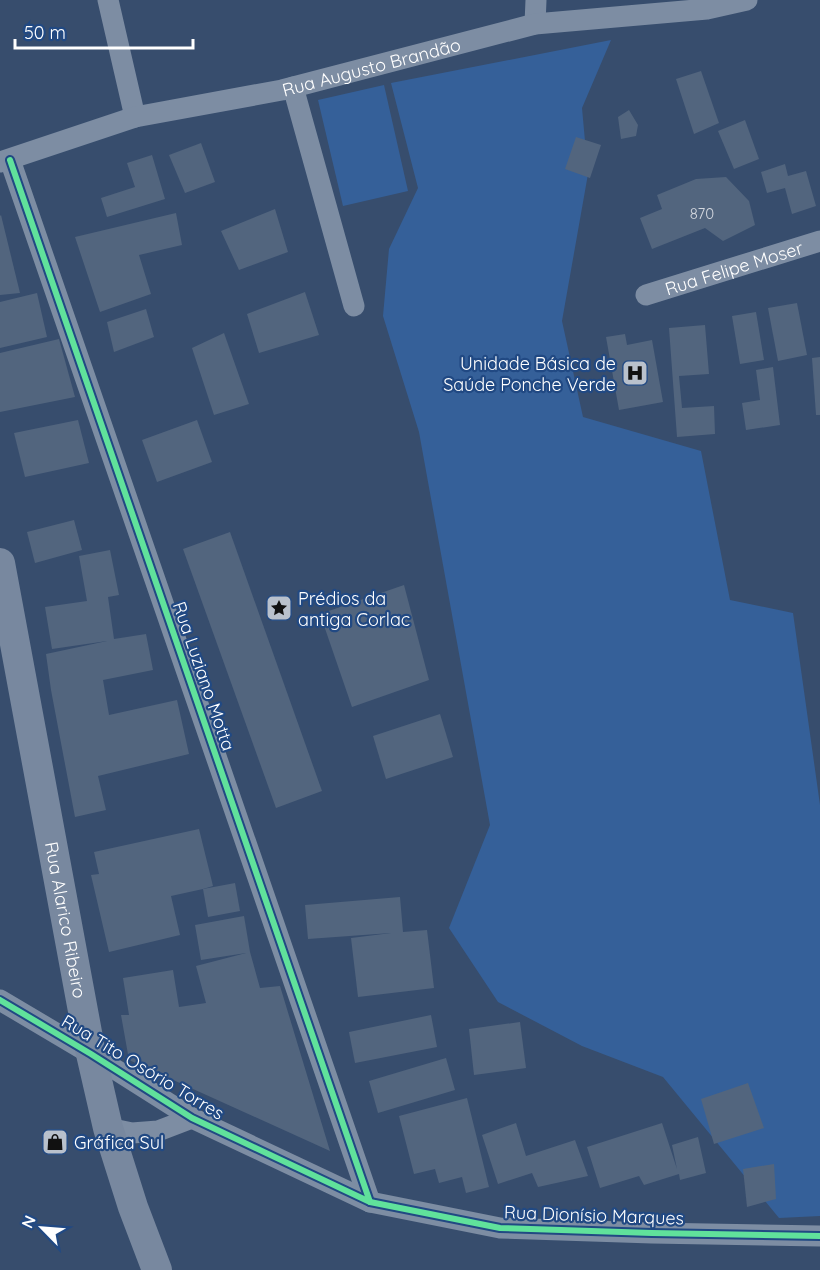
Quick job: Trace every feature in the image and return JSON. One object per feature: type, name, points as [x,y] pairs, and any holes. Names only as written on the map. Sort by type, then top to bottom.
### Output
[{"type":"main road","name":"Rua Alarico Ribeiro","points":[[1,571],[91,1054],[108,1128],[133,1207],[157,1270]]},
{"type":"street","points":[[108,0],[135,117]]},
{"type":"street","points":[[535,24],[536,0]]},
{"type":"street","name":"Rua Augusto Brandão","points":[[5,161],[135,117],[282,90],[535,24],[707,9],[747,0]]},
{"type":"street","points":[[292,87],[354,306]]},
{"type":"street","name":"Rua Luziano Motta","points":[[5,161],[370,1202]]},
{"type":"street","name":"Rua Felipe Moser","points":[[646,296],[820,241]]},
{"type":"street","name":"Rua Tito Osório Torres","points":[[0,1000],[192,1118],[370,1202]]},
{"type":"street","name":"Rua Tito Osório Torres","points":[[108,1128],[132,1133],[158,1131],[192,1118]]},
{"type":"street","name":"Rua Dionísio Marques","points":[[370,1202],[500,1228],[820,1236]]},
{"type":"shaded area","points":[[611,40],[582,108],[588,174],[562,321],[583,417],[701,451],[730,600],[793,613],[820,805],[820,1216],[779,1218],[663,1077],[582,1046],[498,1002],[449,928],[490,825],[419,432],[383,316],[389,249],[418,188],[391,83]]},
{"type":"shaded area","points":[[384,85],[408,191],[343,206],[318,100]]},
{"type":"building","points":[[701,71],[719,123],[694,134],[676,79]]},
{"type":"building","points":[[629,110],[638,125],[636,136],[621,139],[618,117]]},
{"type":"building","points":[[745,120],[759,159],[734,169],[718,131]]},
{"type":"building","points":[[576,137],[601,145],[590,178],[565,169]]},
{"type":"building","points":[[201,143],[215,182],[185,193],[169,155]]},
{"type":"building","points":[[152,155],[165,199],[107,217],[101,198],[135,187],[127,163]]},
{"type":"building","points":[[785,164],[788,176],[806,171],[816,206],[792,214],[785,188],[767,193],[761,172]]},
{"type":"building","points":[[726,177],[749,201],[755,225],[723,241],[705,228],[652,249],[640,218],[662,209],[657,195],[696,179]]},
{"type":"building","points":[[275,209],[288,252],[239,270],[221,231]]},
{"type":"building","points":[[176,213],[182,245],[139,255],[151,294],[100,312],[75,237]]},
{"type":"building","points":[[1,215],[20,293],[0,295]]},
{"type":"building","points":[[305,292],[319,335],[259,353],[247,314]]},
{"type":"building","points":[[37,293],[47,337],[0,348],[0,302]]},
{"type":"building","points":[[797,303],[807,355],[778,361],[768,308]]},
{"type":"building","points":[[146,309],[154,337],[114,352],[107,322]]},
{"type":"building","points":[[756,312],[764,360],[740,364],[732,316]]},
{"type":"building","points":[[705,325],[709,374],[679,376],[682,408],[714,406],[715,434],[677,437],[669,328]]},
{"type":"building","points":[[224,333],[249,404],[214,415],[192,348]]},
{"type":"building","name":"Unidade Básica de Saúde Ponche Verde","points":[[625,334],[627,345],[652,340],[663,402],[619,410],[606,337]]},
{"type":"building","points":[[59,339],[75,397],[0,412],[0,353]]},
{"type":"building","points":[[820,357],[820,415],[816,415],[812,358]]},
{"type":"building","points":[[773,367],[780,425],[746,430],[742,403],[760,400],[756,370]]},
{"type":"building","points":[[78,420],[89,463],[25,477],[14,433]]},
{"type":"building","points":[[197,420],[212,462],[157,482],[142,440]]},
{"type":"building","points":[[74,520],[82,550],[35,563],[27,532]]},
{"type":"building","points":[[230,532],[322,791],[276,808],[183,549]]},
{"type":"building","points":[[110,550],[119,595],[108,597],[114,639],[146,634],[153,670],[103,680],[109,715],[177,700],[189,754],[98,776],[106,810],[75,817],[46,654],[107,641],[52,649],[45,607],[87,601],[79,556]]},
{"type":"building","points":[[404,585],[429,680],[352,707],[320,614]]},
{"type":"building","points":[[440,714],[453,757],[386,779],[373,736]]},
{"type":"building","points":[[199,829],[213,886],[171,896],[180,935],[109,952],[91,875],[99,874],[94,852]]},
{"type":"building","points":[[235,883],[240,911],[208,917],[203,889]]},
{"type":"building","points":[[400,897],[403,932],[427,930],[434,988],[358,997],[351,938],[391,933],[308,939],[305,905]]},
{"type":"building","points":[[244,916],[250,952],[260,988],[280,986],[330,1151],[129,1060],[121,1015],[129,1015],[123,978],[173,970],[179,1007],[206,1003],[196,966],[246,953],[201,960],[195,925]]},
{"type":"building","points":[[431,1015],[437,1047],[355,1063],[349,1032]]},
{"type":"building","points":[[520,1022],[526,1068],[474,1075],[469,1029]]},
{"type":"building","points":[[446,1058],[455,1090],[378,1113],[369,1081]]},
{"type":"building","points":[[748,1083],[764,1128],[714,1144],[701,1099]]},
{"type":"building","points":[[467,1098],[489,1187],[466,1193],[462,1177],[439,1183],[435,1169],[414,1174],[399,1116]]},
{"type":"building","points":[[516,1123],[526,1156],[575,1140],[588,1176],[538,1187],[532,1173],[498,1184],[482,1135]]},
{"type":"building","points":[[662,1123],[677,1169],[672,1145],[698,1137],[706,1173],[680,1180],[679,1174],[644,1185],[639,1176],[600,1188],[587,1147]]},
{"type":"building","points":[[774,1164],[776,1199],[747,1207],[743,1169]]},
{"type":"cycle path","points":[[10,160],[370,1202]]},
{"type":"cycle path","points":[[0,1000],[192,1118],[370,1202],[500,1228],[820,1236]]},
{"type":"place","name":"Unidade Básica de Saúde Ponche Verde","points":[[635,373]]},
{"type":"place","name":"Prédios da antiga Corlac","points":[[279,608]]},
{"type":"place","name":"Gráfica Sul","points":[[55,1142]]}]
